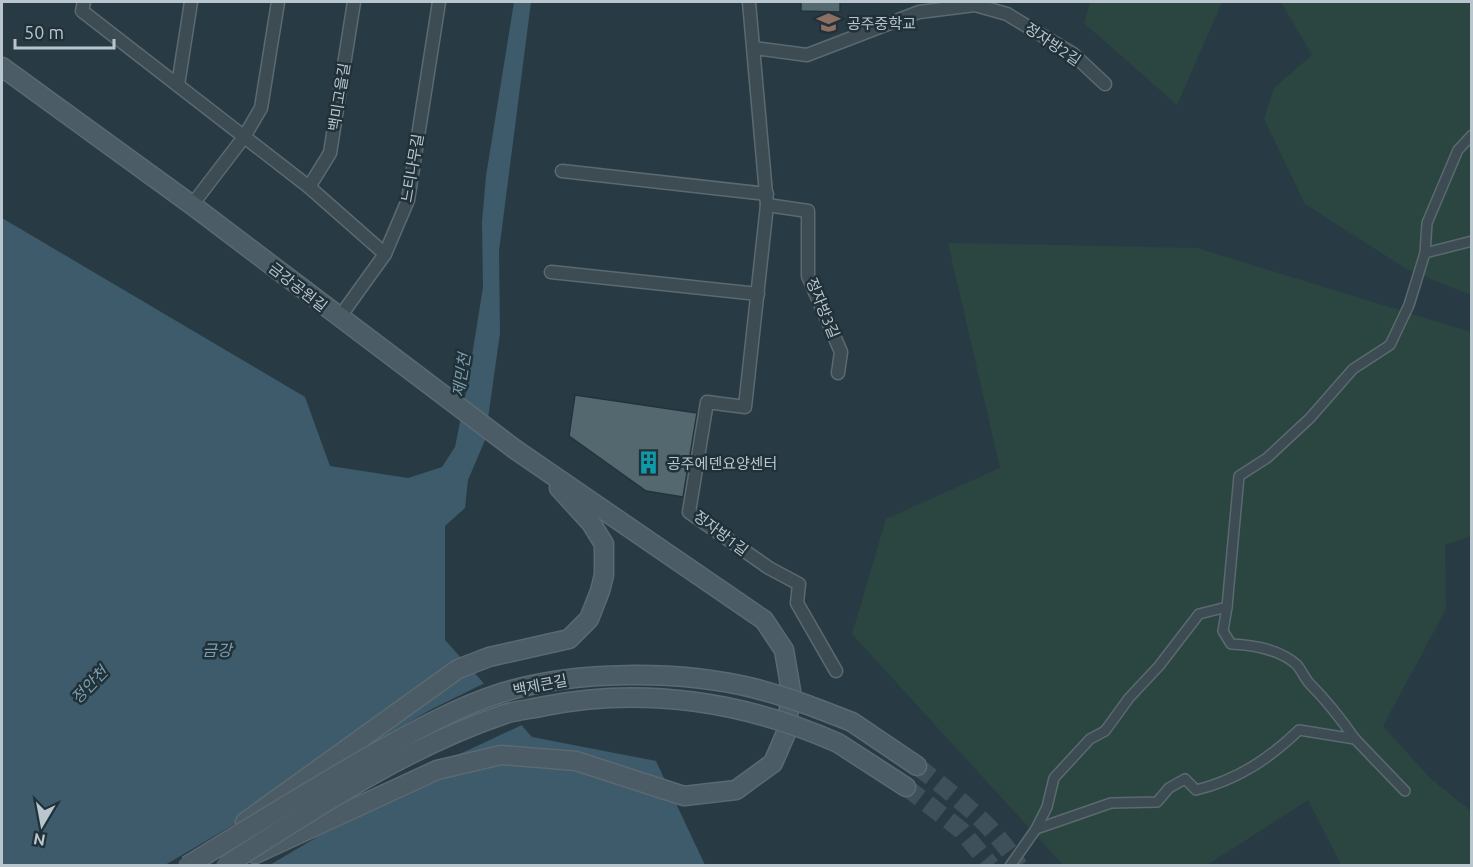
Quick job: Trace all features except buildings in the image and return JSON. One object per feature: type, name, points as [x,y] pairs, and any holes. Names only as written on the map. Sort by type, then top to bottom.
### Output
[{"type":"main road","name":"금강공원길","points":[[2,67],[192,205],[405,368],[538,465]]},
{"type":"main road","points":[[186,866],[458,669],[489,657],[569,639],[589,619],[604,575],[604,544],[591,523],[538,465]]},
{"type":"main road","points":[[233,866],[437,770],[501,754],[576,761],[684,796],[736,790],[772,763],[786,733],[791,691],[784,650],[764,620],[538,465]]},
{"type":"main road","name":"백제큰길","points":[[186,866],[308,792],[439,718],[501,693],[568,678],[639,675],[705,680],[752,688],[852,722],[917,766]]},
{"type":"main road","name":"백제큰길","points":[[225,866],[314,809],[396,761],[448,736],[507,714],[560,703],[649,696],[750,711],[801,727],[838,743],[906,787]]},
{"type":"street","points":[[84,2],[82,11],[309,187],[385,254]]},
{"type":"street","points":[[178,86],[191,2]]},
{"type":"street","points":[[192,205],[244,137],[261,108],[278,2]]},
{"type":"street","name":"백미고을길","points":[[309,187],[330,153],[354,2]]},
{"type":"street","name":"느티나무길","points":[[339,318],[385,254],[408,200],[439,2]]},
{"type":"street","name":"정자방1길","points":[[749,2],[767,200],[745,407],[707,402],[689,512],[769,568],[799,584],[797,603],[836,671]]},
{"type":"street","name":"정자방2길","points":[[754,48],[807,55],[919,12],[975,4],[1008,14],[1073,54],[1105,84]]},
{"type":"street","points":[[1405,791],[1355,739],[1328,701],[1307,682],[1297,665],[1274,651],[1248,644],[1231,644],[1223,631],[1227,607],[1233,517],[1239,476],[1267,458],[1310,418],[1353,369],[1390,345],[1409,305],[1425,253],[1427,224],[1458,150],[1472,135]]},
{"type":"street","points":[[562,171],[767,200]]},
{"type":"street","name":"정자방3길","points":[[767,200],[808,211],[808,276],[841,352],[838,373]]},
{"type":"street","points":[[1425,253],[1472,241]]},
{"type":"street","points":[[551,272],[758,294]]},
{"type":"street","points":[[1010,866],[1036,829],[1047,807],[1054,778],[1090,739],[1105,732],[1129,698],[1159,666],[1199,614],[1227,607]]},
{"type":"street","points":[[1036,829],[1111,803],[1156,802],[1169,788],[1185,779],[1196,790],[1222,784],[1281,747],[1299,729],[1355,739]]},
{"type":"green space","points":[[1090,2],[1222,2],[1177,105],[1084,23]]},
{"type":"green space","points":[[1281,2],[1471,2],[1471,295],[1408,270],[1305,204],[1264,119],[1274,88],[1312,55]]},
{"type":"green space","points":[[948,243],[1197,248],[1471,332],[1471,536],[1445,545],[1446,609],[1383,726],[1431,779],[1471,811],[1471,865],[1341,865],[1308,800],[1207,865],[1063,865],[852,634],[886,519],[1000,468]]},
{"type":"water","name":"금강","points":[[514,2],[531,2],[499,251],[500,333],[485,440],[468,480],[465,508],[445,526],[445,640],[532,737],[656,761],[705,865],[2,866],[2,218],[305,397],[330,466],[408,478],[442,467],[455,447],[483,287],[482,222],[486,176]]},
{"type":"pier","points":[[487,682],[524,724],[451,758],[268,866],[165,865],[430,710]]},
{"type":"tunnel","points":[[917,766],[985,824],[1019,866]]},
{"type":"tunnel","points":[[906,787],[961,830],[991,866]]},
{"type":"place","name":"공주중학교","points":[[829,23]]},
{"type":"place","name":"공주에덴요양센터","points":[[649,463]]},
{"type":"water label","name":"제민천","points":[[461,375]]},
{"type":"water label","name":"정안천","points":[[89,685]]}]
